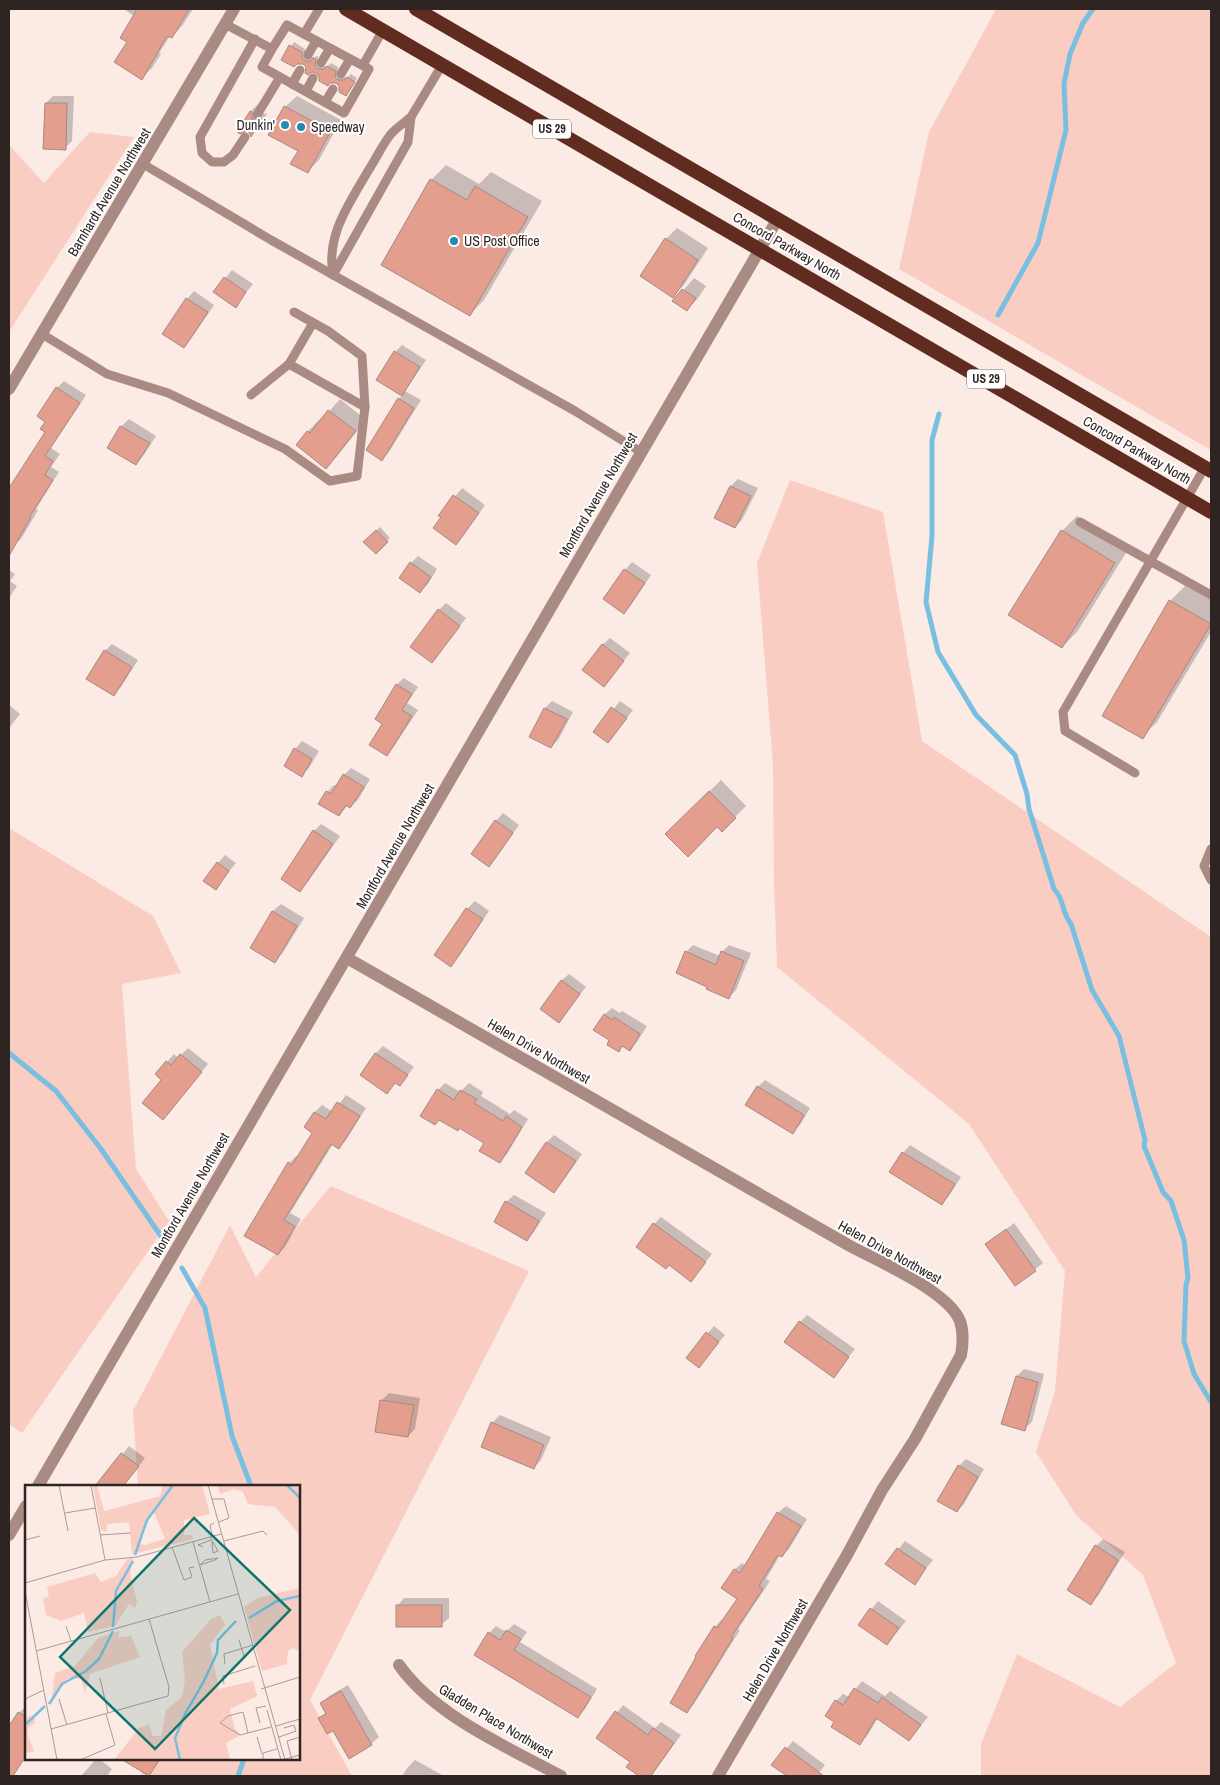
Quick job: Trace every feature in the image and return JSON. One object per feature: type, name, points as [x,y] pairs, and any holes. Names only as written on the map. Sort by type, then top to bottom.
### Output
[{"type":"highway","name":"Concord Parkway North","points":[[346,9],[1211,512]]},
{"type":"highway","name":"Concord Parkway North","points":[[416,9],[1208,469]]},
{"type":"street","name":"Barnhardt Avenue Northwest","points":[[9,389],[234,9]]},
{"type":"street","name":"Montford Avenue Northwest","points":[[39,1485],[777,220]]},
{"type":"street","name":"Helen Drive Northwest","points":[[347,958],[824,1232],[913,1280],[947,1304],[959,1319],[964,1342],[961,1355],[915,1439],[882,1490],[847,1555],[718,1776]]},
{"type":"street","points":[[9,1536],[25,1508]]},
{"type":"street","name":"Gladden Place Northwest","points":[[399,1666],[423,1694],[450,1714],[561,1776]]},
{"type":"lane","points":[[304,34],[319,9]]},
{"type":"lane","points":[[225,24],[272,48]]},
{"type":"lane","points":[[286,25],[304,34],[369,69],[344,113],[262,66],[286,25]]},
{"type":"lane","points":[[362,66],[383,30]]},
{"type":"lane","points":[[245,137],[233,156],[224,162],[212,162],[202,153],[200,137],[254,39]]},
{"type":"lane","points":[[308,55],[316,41]]},
{"type":"lane","points":[[322,63],[330,48]]},
{"type":"lane","points":[[341,74],[350,59]]},
{"type":"lane","points":[[334,275],[331,263],[332,246],[343,213],[391,134],[411,116],[442,65]]},
{"type":"lane","points":[[292,84],[300,70]]},
{"type":"lane","points":[[257,115],[280,77]]},
{"type":"lane","points":[[306,91],[313,78]]},
{"type":"lane","points":[[325,102],[333,89]]},
{"type":"lane","points":[[334,275],[408,142],[411,116]]},
{"type":"lane","points":[[143,164],[271,240],[575,411],[641,452]]},
{"type":"lane","points":[[42,334],[107,374],[168,393],[285,450],[330,481],[357,476],[365,407],[362,356],[328,331],[294,312]]},
{"type":"lane","points":[[251,394],[289,364],[313,323]]},
{"type":"lane","points":[[289,364],[365,407]]},
{"type":"lane","points":[[1135,773],[1065,730],[1063,712],[1186,497],[1208,469]]},
{"type":"lane","points":[[1080,522],[1211,595]]},
{"type":"lane","points":[[1211,850],[1204,866],[1211,880]]},
{"type":"shaded area","points":[[996,9],[1211,9],[1211,450],[899,269],[929,132]]},
{"type":"shaded area","points":[[90,132],[134,137],[9,332],[9,145],[44,183]]},
{"type":"shaded area","points":[[790,480],[883,512],[922,741],[1211,937],[1211,1776],[981,1776],[981,1744],[1017,1654],[1120,1707],[1176,1663],[1143,1575],[1076,1515],[1036,1452],[1055,1391],[1065,1271],[969,1124],[777,967],[773,765],[757,563]]},
{"type":"shaded area","points":[[9,828],[153,916],[181,973],[122,984],[136,1169],[169,1221],[22,1433],[9,1424]]},
{"type":"shaded area","points":[[331,1186],[529,1271],[310,1700],[352,1776],[140,1776],[148,1760],[300,1760],[300,1485],[138,1485],[133,1411],[230,1225],[256,1277]]},
{"type":"building","points":[[137,9],[189,9],[172,38],[167,36],[142,80],[114,62],[127,42],[120,38]]},
{"type":"building","points":[[289,45],[302,52],[302,58],[305,61],[311,61],[313,58],[316,60],[315,66],[318,69],[324,69],[327,66],[336,71],[335,77],[338,80],[344,80],[347,77],[355,82],[346,96],[339,92],[339,86],[336,83],[330,83],[328,86],[319,81],[316,73],[312,72],[308,75],[305,73],[306,67],[303,64],[297,64],[294,67],[281,60]]},
{"type":"building","points":[[45,103],[67,103],[66,150],[43,149]]},
{"type":"building","points":[[284,106],[331,131],[308,173],[290,164],[298,151],[268,135]]},
{"type":"building","points":[[250,111],[252,112],[253,120],[257,121],[262,118],[251,137],[249,132],[246,131],[240,134],[237,132]]},
{"type":"building","name":"US Post Office","points":[[430,179],[467,200],[475,186],[528,217],[470,316],[381,265]]},
{"type":"building","points":[[665,238],[698,260],[673,298],[640,276]]},
{"type":"building","points":[[224,277],[246,292],[236,308],[213,292]]},
{"type":"building","points":[[682,289],[696,298],[687,311],[672,301]]},
{"type":"building","points":[[186,298],[208,312],[184,348],[162,334]]},
{"type":"building","points":[[394,351],[420,367],[402,396],[376,380]]},
{"type":"building","points":[[56,387],[80,403],[45,456],[53,461],[45,475],[53,480],[30,516],[9,556],[9,488],[45,432],[40,429],[45,422],[37,416]]},
{"type":"building","points":[[398,398],[414,408],[382,461],[366,450]]},
{"type":"building","points":[[328,410],[356,431],[326,469],[296,445],[307,431],[310,433]]},
{"type":"building","points":[[120,426],[150,443],[136,465],[107,448]]},
{"type":"building","points":[[730,486],[751,496],[735,528],[714,518]]},
{"type":"building","points":[[453,495],[479,513],[456,545],[433,528],[441,517],[438,516]]},
{"type":"building","points":[[376,530],[388,542],[376,554],[363,542]]},
{"type":"building","points":[[1061,530],[1115,563],[1062,648],[1008,615]]},
{"type":"building","points":[[410,562],[431,577],[420,593],[399,578]]},
{"type":"building","points":[[624,569],[645,583],[624,614],[603,599]]},
{"type":"building","points":[[1169,600],[1211,624],[1143,739],[1102,716]]},
{"type":"building","points":[[438,609],[460,626],[432,663],[410,647]]},
{"type":"building","points":[[602,644],[624,661],[604,687],[582,670]]},
{"type":"building","points":[[104,650],[132,667],[114,696],[86,679]]},
{"type":"building","points":[[396,684],[412,694],[402,710],[412,716],[387,756],[369,745],[382,724],[375,719]]},
{"type":"building","points":[[611,707],[627,718],[608,743],[593,732]]},
{"type":"building","points":[[544,708],[567,719],[551,748],[529,737]]},
{"type":"building","points":[[294,748],[312,759],[302,777],[284,766]]},
{"type":"building","points":[[343,774],[364,787],[350,808],[346,805],[339,816],[318,804],[326,791],[331,794]]},
{"type":"building","points":[[709,791],[736,818],[722,832],[717,827],[688,857],[665,834]]},
{"type":"building","points":[[495,820],[513,833],[489,867],[471,854]]},
{"type":"building","points":[[313,830],[333,844],[300,892],[281,879]]},
{"type":"building","points":[[217,862],[229,871],[216,890],[203,881]]},
{"type":"building","points":[[466,908],[483,919],[451,967],[434,955]]},
{"type":"building","points":[[272,911],[297,926],[275,963],[250,948]]},
{"type":"building","points":[[685,951],[716,965],[721,951],[744,961],[729,999],[676,973]]},
{"type":"building","points":[[561,980],[580,994],[559,1023],[540,1009]]},
{"type":"building","points":[[604,1014],[612,1020],[614,1017],[640,1034],[630,1051],[622,1046],[619,1052],[607,1045],[609,1040],[593,1030]]},
{"type":"building","points":[[375,1053],[408,1075],[400,1086],[395,1083],[387,1094],[360,1075]]},
{"type":"building","points":[[180,1054],[202,1072],[163,1120],[142,1103],[161,1080],[155,1074],[166,1061],[171,1065]]},
{"type":"building","points":[[757,1086],[804,1115],[793,1134],[745,1105]]},
{"type":"building","points":[[437,1089],[454,1100],[460,1090],[477,1099],[474,1103],[503,1121],[506,1116],[522,1127],[500,1163],[479,1151],[484,1143],[459,1128],[458,1131],[439,1120],[435,1125],[420,1116]]},
{"type":"building","points":[[337,1102],[360,1116],[339,1149],[331,1144],[284,1220],[295,1226],[278,1255],[244,1236],[288,1162],[292,1165],[312,1133],[304,1127],[314,1112],[326,1119]]},
{"type":"building","points":[[546,1142],[576,1161],[554,1193],[525,1173]]},
{"type":"building","points":[[902,1152],[955,1184],[942,1205],[889,1172]]},
{"type":"building","points":[[505,1201],[539,1221],[527,1241],[494,1222]]},
{"type":"building","points":[[653,1223],[706,1262],[691,1282],[669,1265],[666,1269],[636,1247]]},
{"type":"building","points":[[1006,1229],[1036,1271],[1015,1286],[985,1244]]},
{"type":"building","points":[[799,1321],[849,1357],[834,1378],[784,1342]]},
{"type":"building","points":[[706,1332],[719,1342],[699,1368],[686,1358]]},
{"type":"building","points":[[1016,1376],[1038,1382],[1025,1431],[1001,1424]]},
{"type":"building","points":[[380,1400],[414,1405],[408,1437],[375,1432]]},
{"type":"building","points":[[491,1422],[544,1445],[534,1469],[481,1447]]},
{"type":"building","points":[[121,1453],[139,1466],[124,1485],[96,1485]]},
{"type":"building","points":[[958,1465],[978,1477],[957,1512],[937,1501]]},
{"type":"building","points":[[777,1512],[801,1526],[782,1557],[778,1555],[759,1586],[763,1589],[731,1637],[733,1638],[687,1713],[670,1703],[695,1656],[714,1626],[717,1628],[737,1599],[721,1588],[734,1569],[740,1573]]},
{"type":"building","points":[[1095,1545],[1118,1560],[1091,1605],[1067,1590]]},
{"type":"building","points":[[897,1548],[926,1568],[915,1585],[885,1564]]},
{"type":"building","points":[[396,1605],[442,1605],[442,1627],[396,1627]]},
{"type":"building","points":[[870,1608],[899,1628],[887,1645],[858,1625]]},
{"type":"building","points":[[506,1630],[521,1639],[514,1650],[591,1697],[578,1718],[474,1655],[488,1632],[500,1640]]},
{"type":"building","points":[[854,1688],[878,1703],[882,1697],[921,1725],[909,1741],[876,1718],[860,1745],[831,1727],[834,1722],[825,1716],[835,1700],[843,1705]]},
{"type":"building","points":[[341,1691],[372,1745],[349,1759],[333,1731],[327,1734],[318,1718],[326,1714],[320,1703]]},
{"type":"building","points":[[615,1711],[648,1735],[653,1728],[674,1743],[651,1776],[639,1776],[626,1767],[630,1762],[596,1738]]},
{"type":"building","points":[[18,1712],[25,1716],[25,1758],[13,1776],[9,1776],[9,1726]]},
{"type":"building","points":[[785,1747],[824,1776],[787,1776],[771,1765]]},
{"type":"building","points":[[123,1760],[159,1760],[149,1776]]},
{"type":"waterway","points":[[998,315],[1038,243],[1066,130],[1064,84],[1070,54],[1083,23],[1093,9]]},
{"type":"waterway","points":[[939,414],[932,440],[932,536],[926,602],[938,652],[976,715],[1015,755],[1027,794],[1029,809],[1054,889],[1060,897],[1066,916],[1071,924],[1092,990],[1119,1036],[1145,1140],[1144,1146],[1163,1192],[1171,1201],[1184,1240],[1188,1278],[1186,1285],[1184,1341],[1194,1374],[1211,1402]]},
{"type":"waterway","points":[[9,1053],[56,1091],[101,1149],[165,1242]]},
{"type":"waterway","points":[[182,1268],[205,1308],[232,1436],[251,1485]]},
{"type":"waterway","points":[[238,1776],[244,1760]]},
{"type":"place","name":"Dunkin'","points":[[285,125]]},
{"type":"place","name":"Speedway","points":[[301,127]]},
{"type":"place","name":"US Post Office","points":[[454,241]]}]
